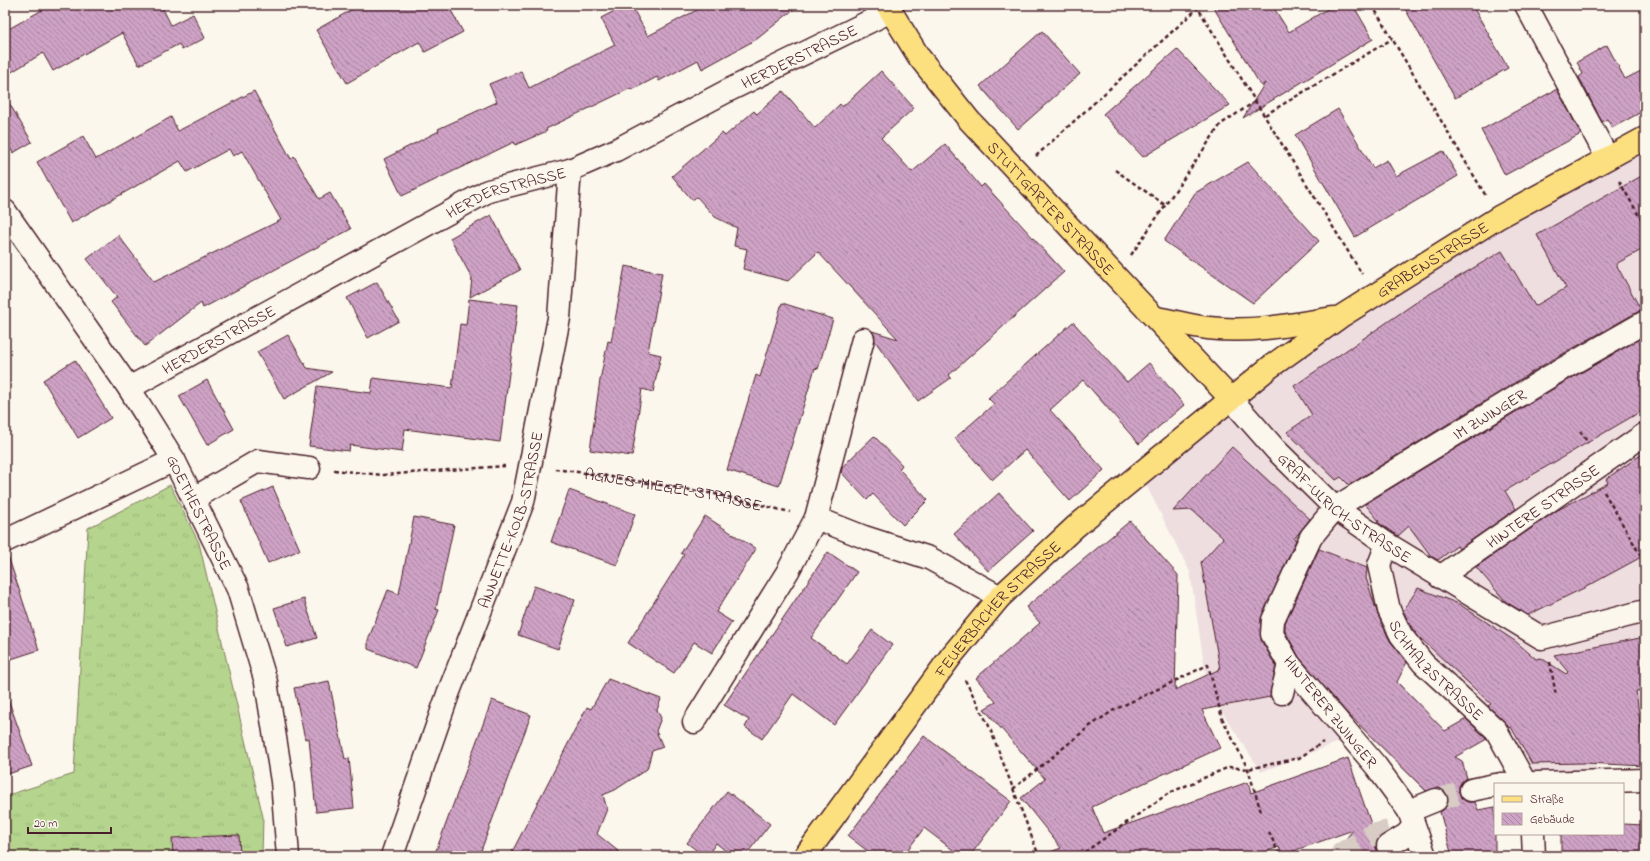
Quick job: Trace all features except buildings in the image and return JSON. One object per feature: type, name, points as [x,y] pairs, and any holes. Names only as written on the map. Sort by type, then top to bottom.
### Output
[{"type":"main road","name":"STUTTGARTER STRASSE","points":[[889,8],[919,57],[955,103],[1018,173],[1116,277],[1157,318],[1231,398]]},
{"type":"main road","name":"GRABENSTRASSE","points":[[1231,398],[1270,367],[1340,317],[1498,217],[1607,157],[1645,138]]},
{"type":"main road","points":[[1157,318],[1207,328],[1246,330],[1272,329],[1340,317]]},
{"type":"main road","name":"FEUERBACHER STRASSE","points":[[805,856],[952,655],[1000,597],[1076,527],[1231,398]]},
{"type":"street","points":[[1526,5],[1607,157]]},
{"type":"street","name":"HERDERSTRASSE","points":[[129,388],[488,191],[570,170],[616,150],[889,8]]},
{"type":"street","name":"ANNETTE-KOLB-STRASSE","points":[[392,856],[448,694],[523,502],[519,465],[559,318],[570,170]]},
{"type":"street","name":"GOETHESTRASSE","points":[[5,211],[129,388],[174,460],[238,589],[266,682],[282,781],[288,856]]},
{"type":"street","name":"IM ZWINGER","points":[[1334,508],[1552,375],[1645,322]]},
{"type":"street","points":[[694,722],[788,571],[816,518],[863,339]]},
{"type":"street","name":"GRAF-ULRICH-STRASSE","points":[[1231,398],[1276,450],[1334,508],[1386,544],[1542,638],[1645,611]]},
{"type":"street","name":"HINTERE STRASSE","points":[[1440,577],[1591,470],[1645,434]]},
{"type":"street","points":[[8,535],[174,460]]},
{"type":"street","points":[[194,498],[258,461],[309,468]]},
{"type":"street","name":"HINTERER ZWINGER","points":[[1334,508],[1311,537],[1273,620],[1272,634],[1289,664],[1343,727],[1412,819],[1425,856]]},
{"type":"street","points":[[816,518],[864,537],[930,558],[1000,597]]},
{"type":"street","name":"SCHMALZSTRASSE","points":[[1386,544],[1379,565],[1389,610],[1401,635],[1423,663],[1496,730],[1525,783]]},
{"type":"street","points":[[1282,693],[1289,664]]},
{"type":"street","points":[[1556,783],[1645,780]]},
{"type":"street","points":[[1505,783],[1518,783]]},
{"type":"street","points":[[1471,790],[1494,785]]},
{"type":"street","points":[[1388,846],[1406,835],[1412,819],[1436,800]]},
{"type":"street","points":[[1534,835],[1534,856]]},
{"type":"path","points":[[1372,5],[1498,217]]},
{"type":"path","points":[[1018,173],[1197,7],[1375,295]]},
{"type":"path","points":[[1265,115],[1392,39]]},
{"type":"path","points":[[1116,277],[1221,124],[1256,101]]},
{"type":"path","points":[[1607,157],[1645,226]]},
{"type":"path","points":[[1115,170],[1165,205]]},
{"type":"path","name":"AGNES-MIEGEL-STRASSE","points":[[309,468],[382,475],[519,465],[600,475],[715,494],[816,518]]},
{"type":"path","points":[[1591,470],[1645,563]]},
{"type":"path","points":[[1549,658],[1556,696]]},
{"type":"path","points":[[1013,789],[1090,726],[1114,710],[1208,665],[1222,718],[1248,770],[1261,812]]},
{"type":"path","points":[[964,678],[989,726],[1039,856]]},
{"type":"path","points":[[1079,856],[1169,793],[1228,767],[1248,770],[1299,758],[1343,727]]},
{"type":"path","points":[[1269,832],[1280,856]]},
{"type":"shaded area","points":[[1645,136],[1645,729],[1590,725],[1597,775],[1534,774],[1415,641],[1394,653],[1326,641],[1301,662],[1347,739],[1261,772],[1208,690],[1190,572],[1141,475],[1357,294]]},
{"type":"green space","points":[[170,485],[199,543],[263,817],[262,856],[5,856],[5,796],[74,774],[88,528]]},
{"type":"tunnel","points":[[1436,800],[1471,790]]},
{"type":"tunnel","points":[[1341,856],[1342,853],[1372,835],[1390,831],[1406,841],[1417,856]]}]
